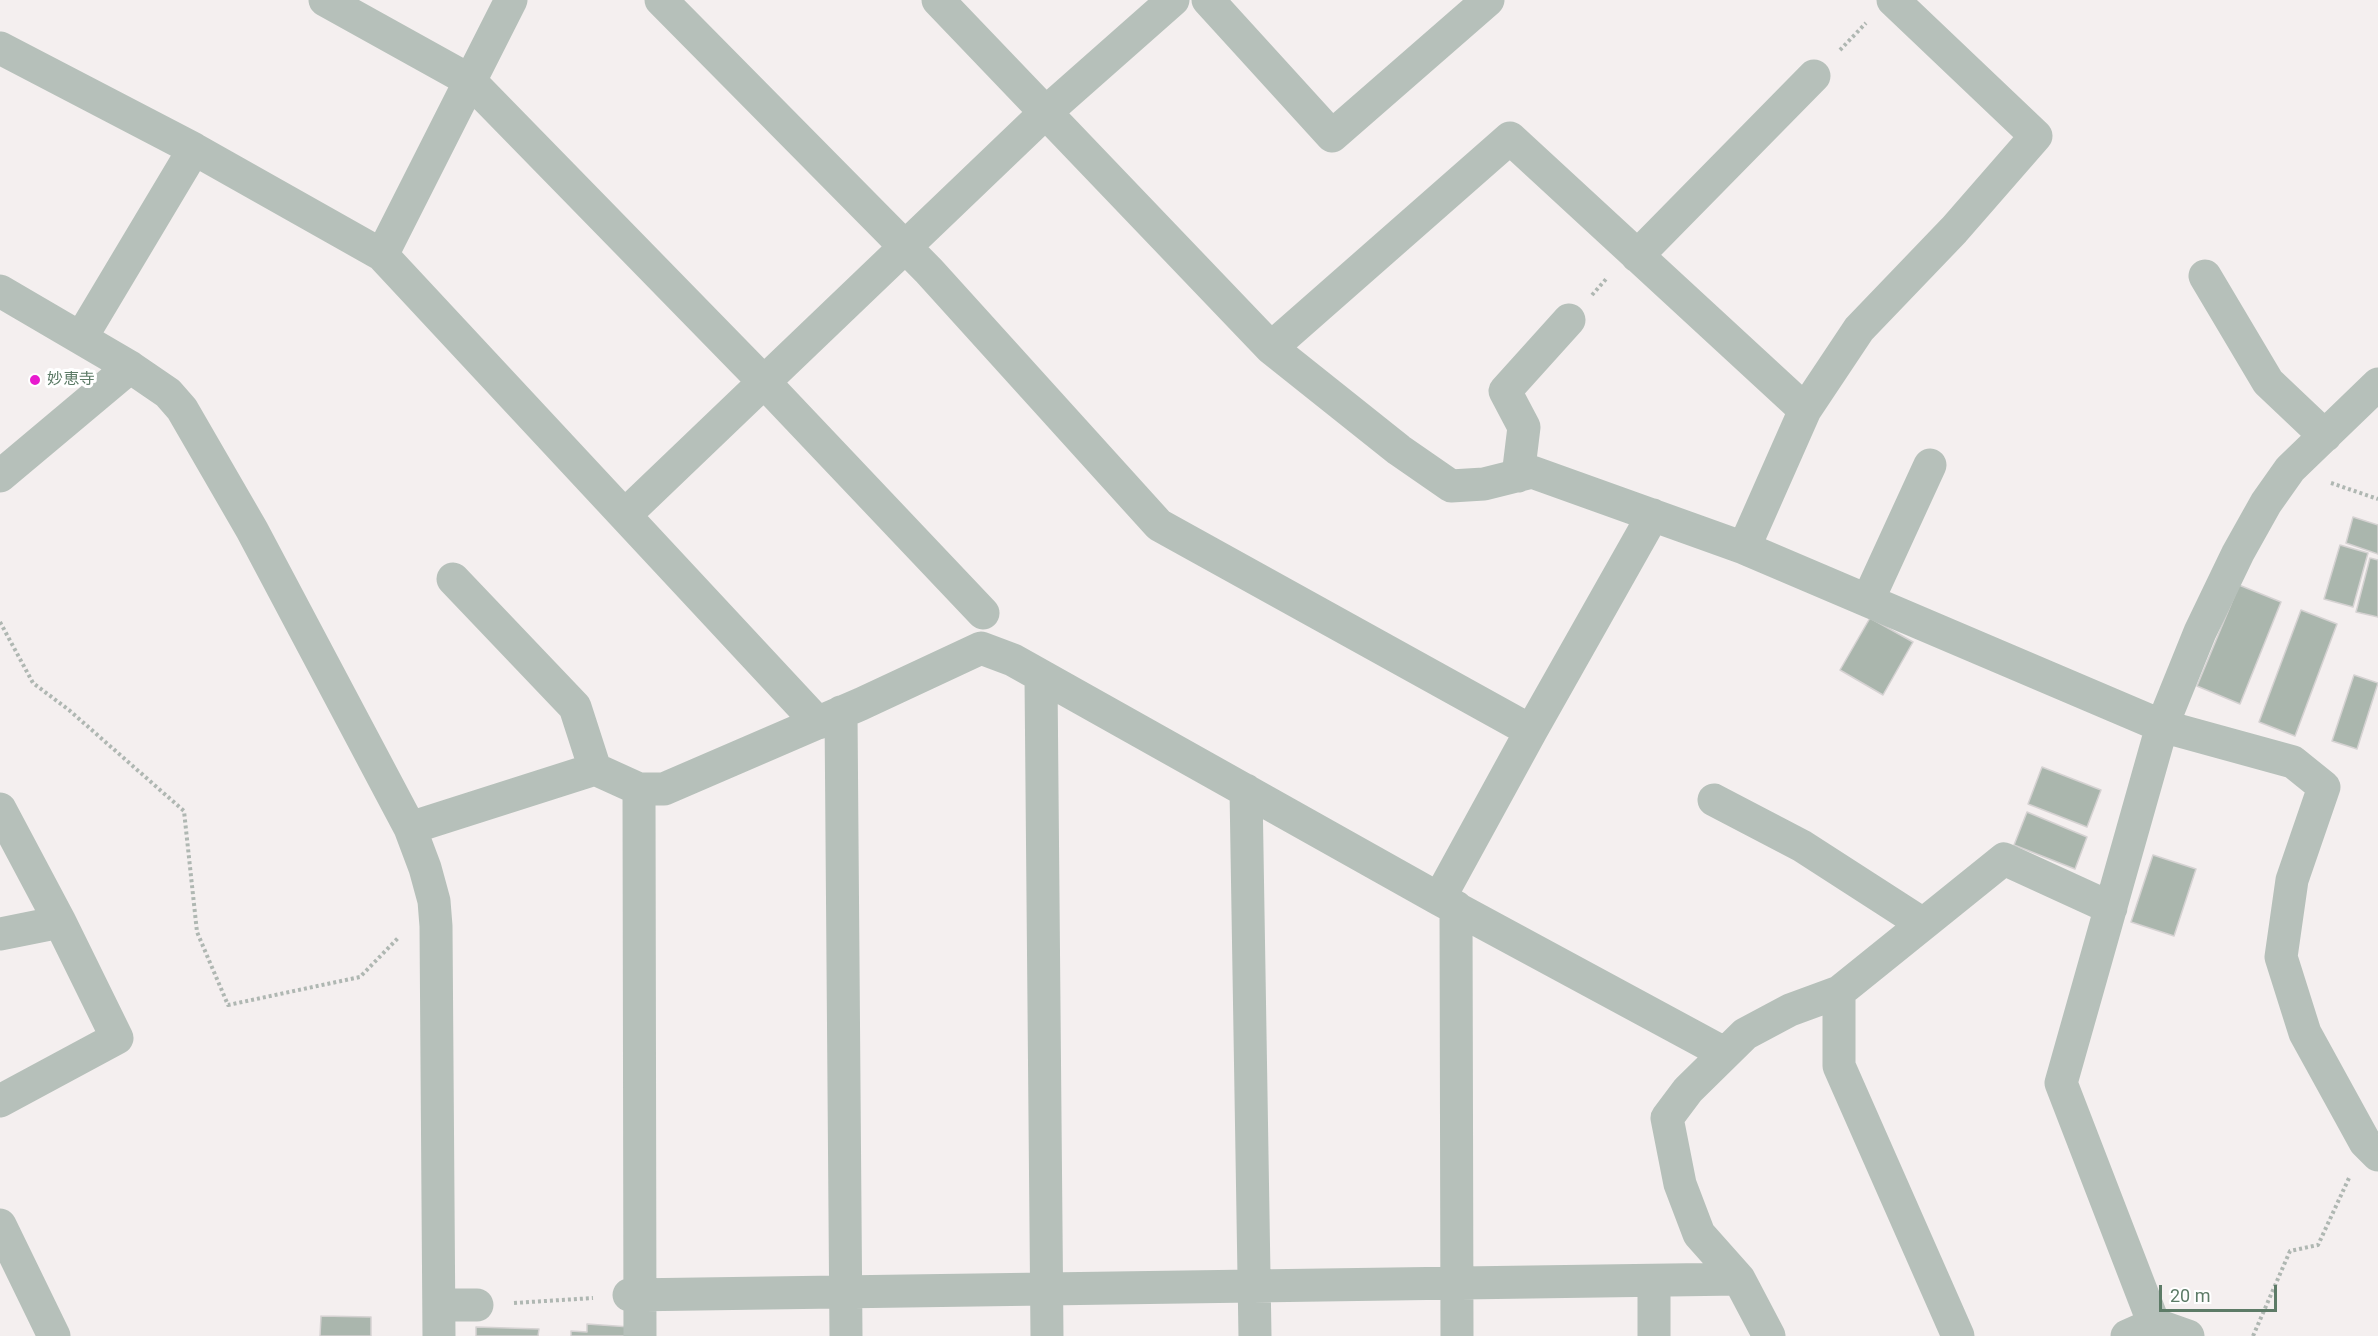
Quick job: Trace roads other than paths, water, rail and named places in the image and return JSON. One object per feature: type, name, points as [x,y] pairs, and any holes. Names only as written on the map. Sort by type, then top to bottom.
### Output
[{"type":"street","points":[[325,0],[469,80],[764,382],[983,613]]},
{"type":"street","points":[[382,255],[511,0]]},
{"type":"street","points":[[661,0],[906,247],[1159,525],[1531,731]]},
{"type":"street","points":[[938,0],[1271,348],[1399,450],[1451,486],[1484,484],[1532,472],[1744,548],[2162,726],[2293,762],[2324,787],[2292,880],[2281,957],[2305,1033],[2372,1148]]},
{"type":"street","points":[[624,515],[1045,113],[1173,0]]},
{"type":"street","points":[[1208,0],[1332,136],[1488,0]]},
{"type":"street","points":[[1744,548],[1805,410],[1859,329],[1954,230],[2036,136],[1883,8]]},
{"type":"street","points":[[0,48],[194,149],[382,255],[624,515],[830,718],[846,1336]]},
{"type":"street","points":[[1634,253],[1814,76]]},
{"type":"street","points":[[1271,348],[1510,138],[1805,410]]},
{"type":"street","points":[[81,338],[194,149]]},
{"type":"street","points":[[2205,276],[2268,382],[2325,436]]},
{"type":"street","points":[[0,291],[130,367],[168,393],[182,409],[252,530],[410,828],[434,901],[439,1321],[477,1305]]},
{"type":"street","points":[[1518,476],[1524,427],[1505,391],[1569,320]]},
{"type":"street","points":[[0,476],[130,367]]},
{"type":"street","points":[[2188,1336],[2141,1330],[2061,1083],[2162,726],[2200,632],[2266,503],[2290,469],[2378,384]]},
{"type":"street","points":[[1868,600],[1930,465]]},
{"type":"street","points":[[1457,1336],[1448,903],[1531,731],[1653,515]]},
{"type":"street","points":[[453,579],[575,707],[595,769]]},
{"type":"street","points":[[410,828],[595,769],[639,789],[664,789],[830,718],[981,648],[1009,648],[1041,678],[1724,1053]]},
{"type":"street","points":[[1041,678],[1047,1336]]},
{"type":"street","points":[[639,789],[635,1295],[640,1336]]},
{"type":"street","points":[[1246,790],[1255,1336]]},
{"type":"street","points":[[1714,800],[1802,846],[1923,924]]},
{"type":"street","points":[[0,809],[60,922],[117,1038],[0,1101]]},
{"type":"street","points":[[1769,1336],[1739,1279],[1699,1234],[1680,1184],[1667,1118],[1688,1090],[1745,1034],[1790,1010],[1839,992],[2004,859],[2111,908]]},
{"type":"street","points":[[0,934],[60,922]]},
{"type":"street","points":[[1839,992],[1839,1066],[1958,1336]]},
{"type":"street","points":[[0,1225],[54,1336]]},
{"type":"street","points":[[635,1295],[1739,1279]]},
{"type":"street","points":[[1654,1281],[1654,1336]]},
{"type":"place","name":"妙恵寺","points":[[35,380]]}]
